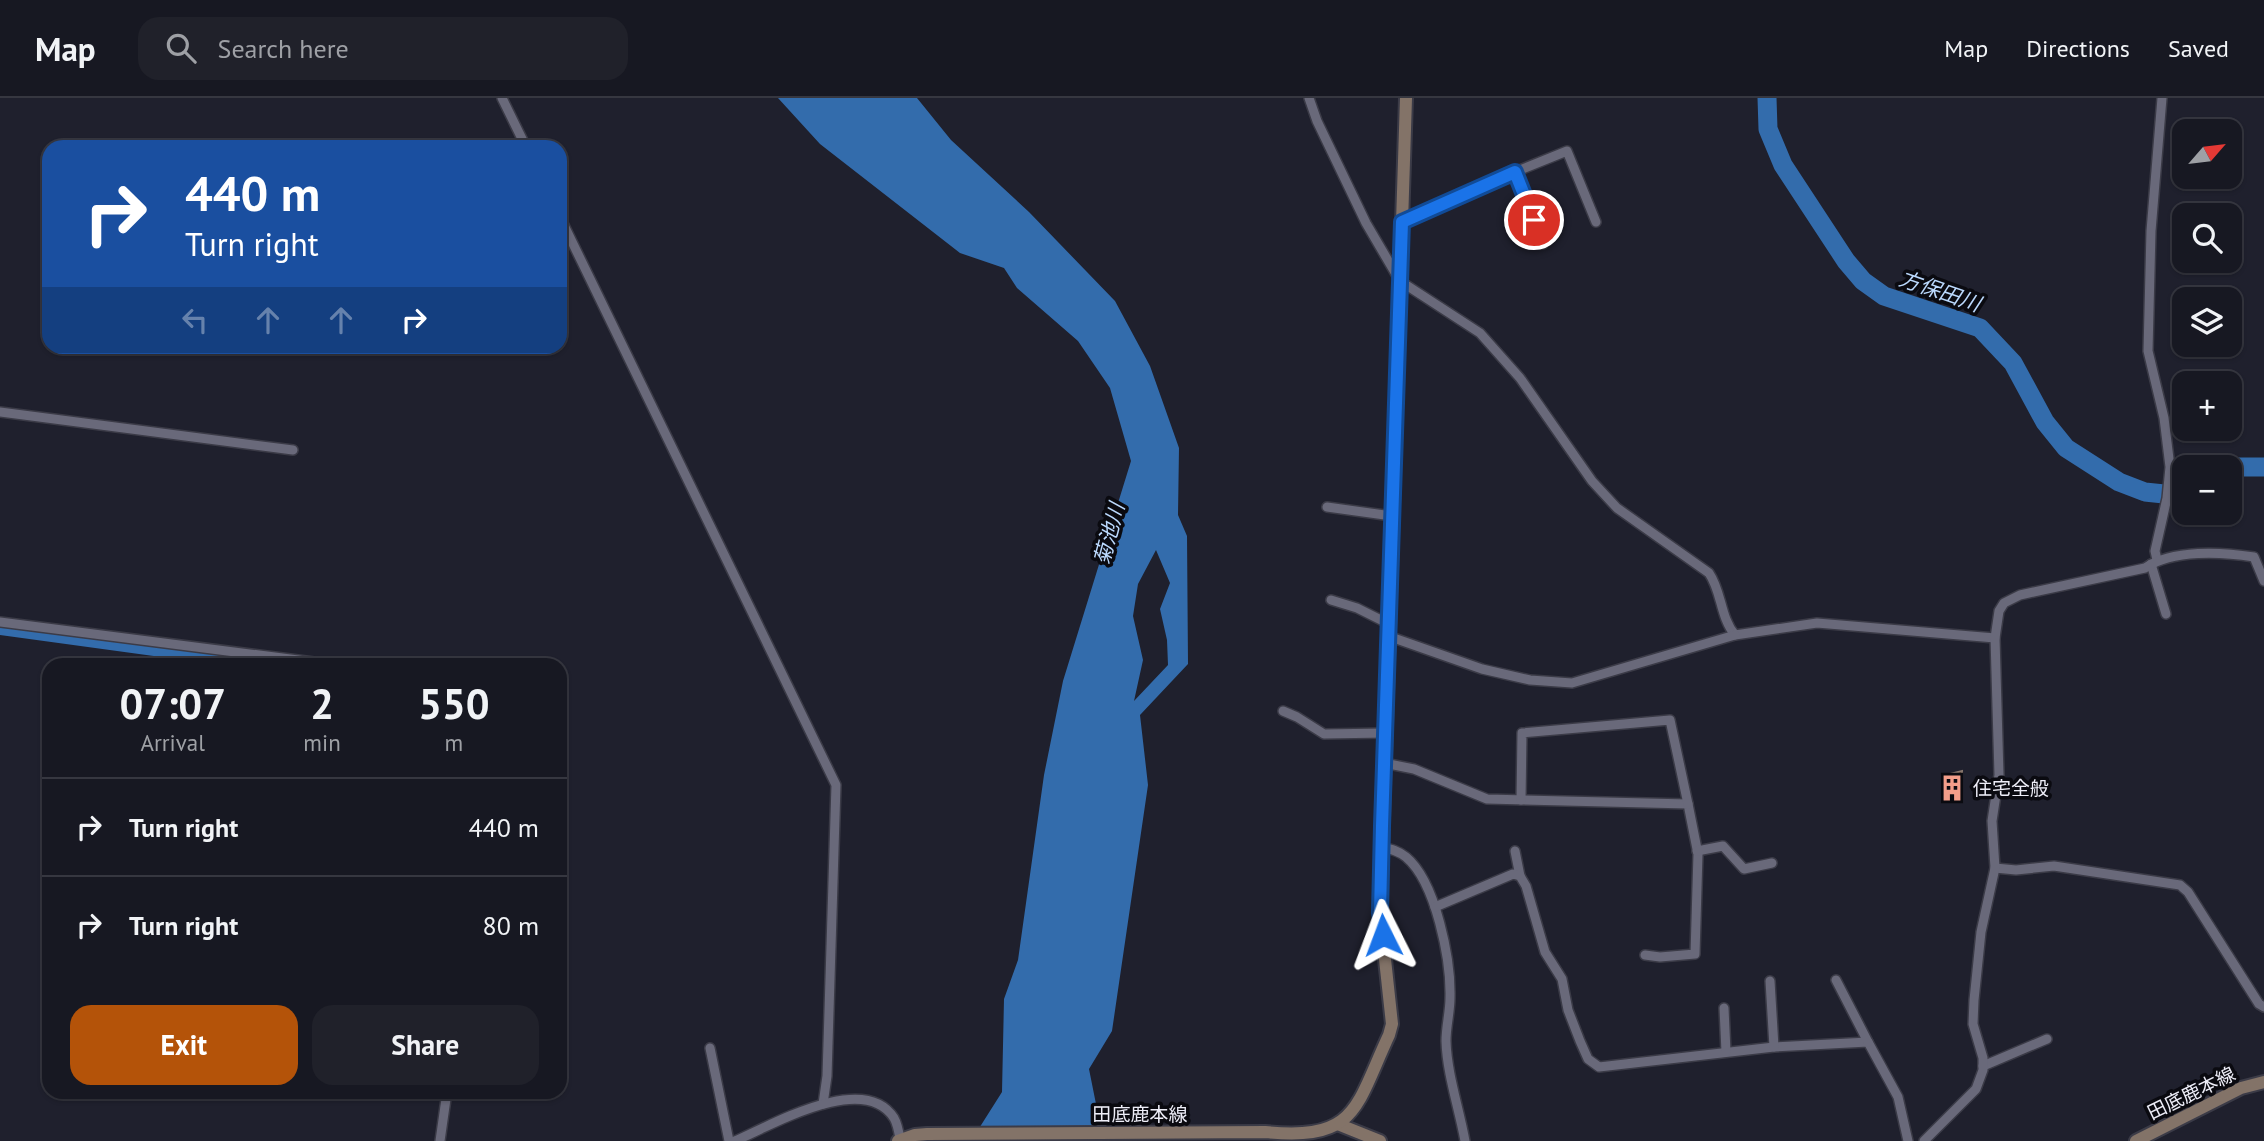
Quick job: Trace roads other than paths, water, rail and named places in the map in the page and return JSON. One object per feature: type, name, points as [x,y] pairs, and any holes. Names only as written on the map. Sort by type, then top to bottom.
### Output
[{"type":"main road","points":[[1380,1141],[1340,1125],[1360,1098],[1390,1035],[1392,1024],[1380,913],[1406,98]]},
{"type":"main road","name":"田底鹿本線","points":[[2136,1141],[2241,1088],[2264,1082]]},
{"type":"main road","name":"田底鹿本線","points":[[899,1140],[927,1134],[1131,1133],[1187,1137],[1310,1135],[1340,1125]]},
{"type":"street","points":[[502,98],[523,140]]},
{"type":"street","points":[[1309,98],[1317,121],[1366,223],[1400,281],[1480,333],[1520,378],[1592,481],[1616,508],[1709,573],[1715,581],[1727,626],[1735,635]]},
{"type":"street","points":[[2162,98],[2151,231],[2148,351],[2164,418],[2170,467],[2167,498],[2154,562],[2166,614]]},
{"type":"street","points":[[1402,222],[1567,151],[1597,222]]},
{"type":"street","points":[[1515,172],[1543,244]]},
{"type":"street","points":[[567,231],[836,785],[827,1076],[823,1104]]},
{"type":"street","points":[[0,412],[293,450]]},
{"type":"street","points":[[1327,507],[1392,516]]},
{"type":"street","points":[[1924,1141],[1976,1089],[1983,1066],[1973,1024],[1981,932],[1995,868],[1992,821],[2000,775],[1995,638],[1999,611],[2009,599],[2191,555],[2254,557],[2264,581]]},
{"type":"street","points":[[1331,600],[1357,608],[1389,630],[1482,669],[1530,680],[1572,683],[1735,635],[1817,623],[1995,638]]},
{"type":"street","points":[[0,622],[282,658]]},
{"type":"street","points":[[1283,711],[1324,734],[1385,733]]},
{"type":"street","points":[[1521,800],[1522,733],[1670,720],[1697,851],[1695,954],[1660,957],[1645,954]]},
{"type":"street","points":[[1384,763],[1414,769],[1487,800],[1688,804]]},
{"type":"street","points":[[1697,851],[1723,846],[1744,869],[1772,863]]},
{"type":"street","points":[[1382,847],[1407,857],[1420,873],[1434,907],[1449,967],[1450,998],[1446,1041],[1465,1141]]},
{"type":"street","points":[[1515,850],[1520,876],[1545,952],[1562,979],[1568,1010],[1588,1059],[1600,1067],[1774,1047],[1868,1042]]},
{"type":"street","points":[[1995,868],[2016,870],[2054,866],[2180,886],[2188,892],[2252,994],[2264,1007]]},
{"type":"street","points":[[1434,907],[1513,874],[1520,876]]},
{"type":"street","points":[[1836,980],[1898,1097],[1908,1141]]},
{"type":"street","points":[[1770,981],[1774,1047]]},
{"type":"street","points":[[1724,1008],[1726,1052]]},
{"type":"street","points":[[1983,1066],[2047,1039]]},
{"type":"street","points":[[710,1048],[729,1141]]},
{"type":"street","points":[[735,1141],[823,1104],[856,1097],[874,1101],[894,1118],[899,1140]]},
{"type":"street","points":[[440,1141],[446,1099]]},
{"type":"water","name":"菊池川","points":[[778,98],[917,98],[951,140],[1029,212],[1115,301],[1150,366],[1179,448],[1178,515],[1187,536],[1188,664],[1140,715],[1148,785],[1112,1031],[1089,1069],[1096,1104],[1092,1141],[971,1141],[1002,1092],[1004,999],[1018,960],[1044,775],[1063,681],[1131,461],[1110,388],[1078,341],[1017,288],[1004,268],[960,253],[820,144]],"holes":[[[1156,550],[1170,583],[1160,609],[1167,640],[1168,665],[1134,701],[1143,660],[1133,616],[1138,584]]]},
{"type":"waterway","name":"方保田川","points":[[1767,98],[1768,129],[1783,165],[1846,261],[1863,281],[1884,296],[1980,328],[2013,363],[2045,422],[2066,448],[2119,482],[2145,492],[2164,494],[2172,491]]},
{"type":"waterway","name":"方保田川","points":[[2242,467],[2264,467]]},
{"type":"waterway","points":[[0,630],[206,658]]},
{"type":"place","name":"住宅全般","points":[[1952,788]]}]
